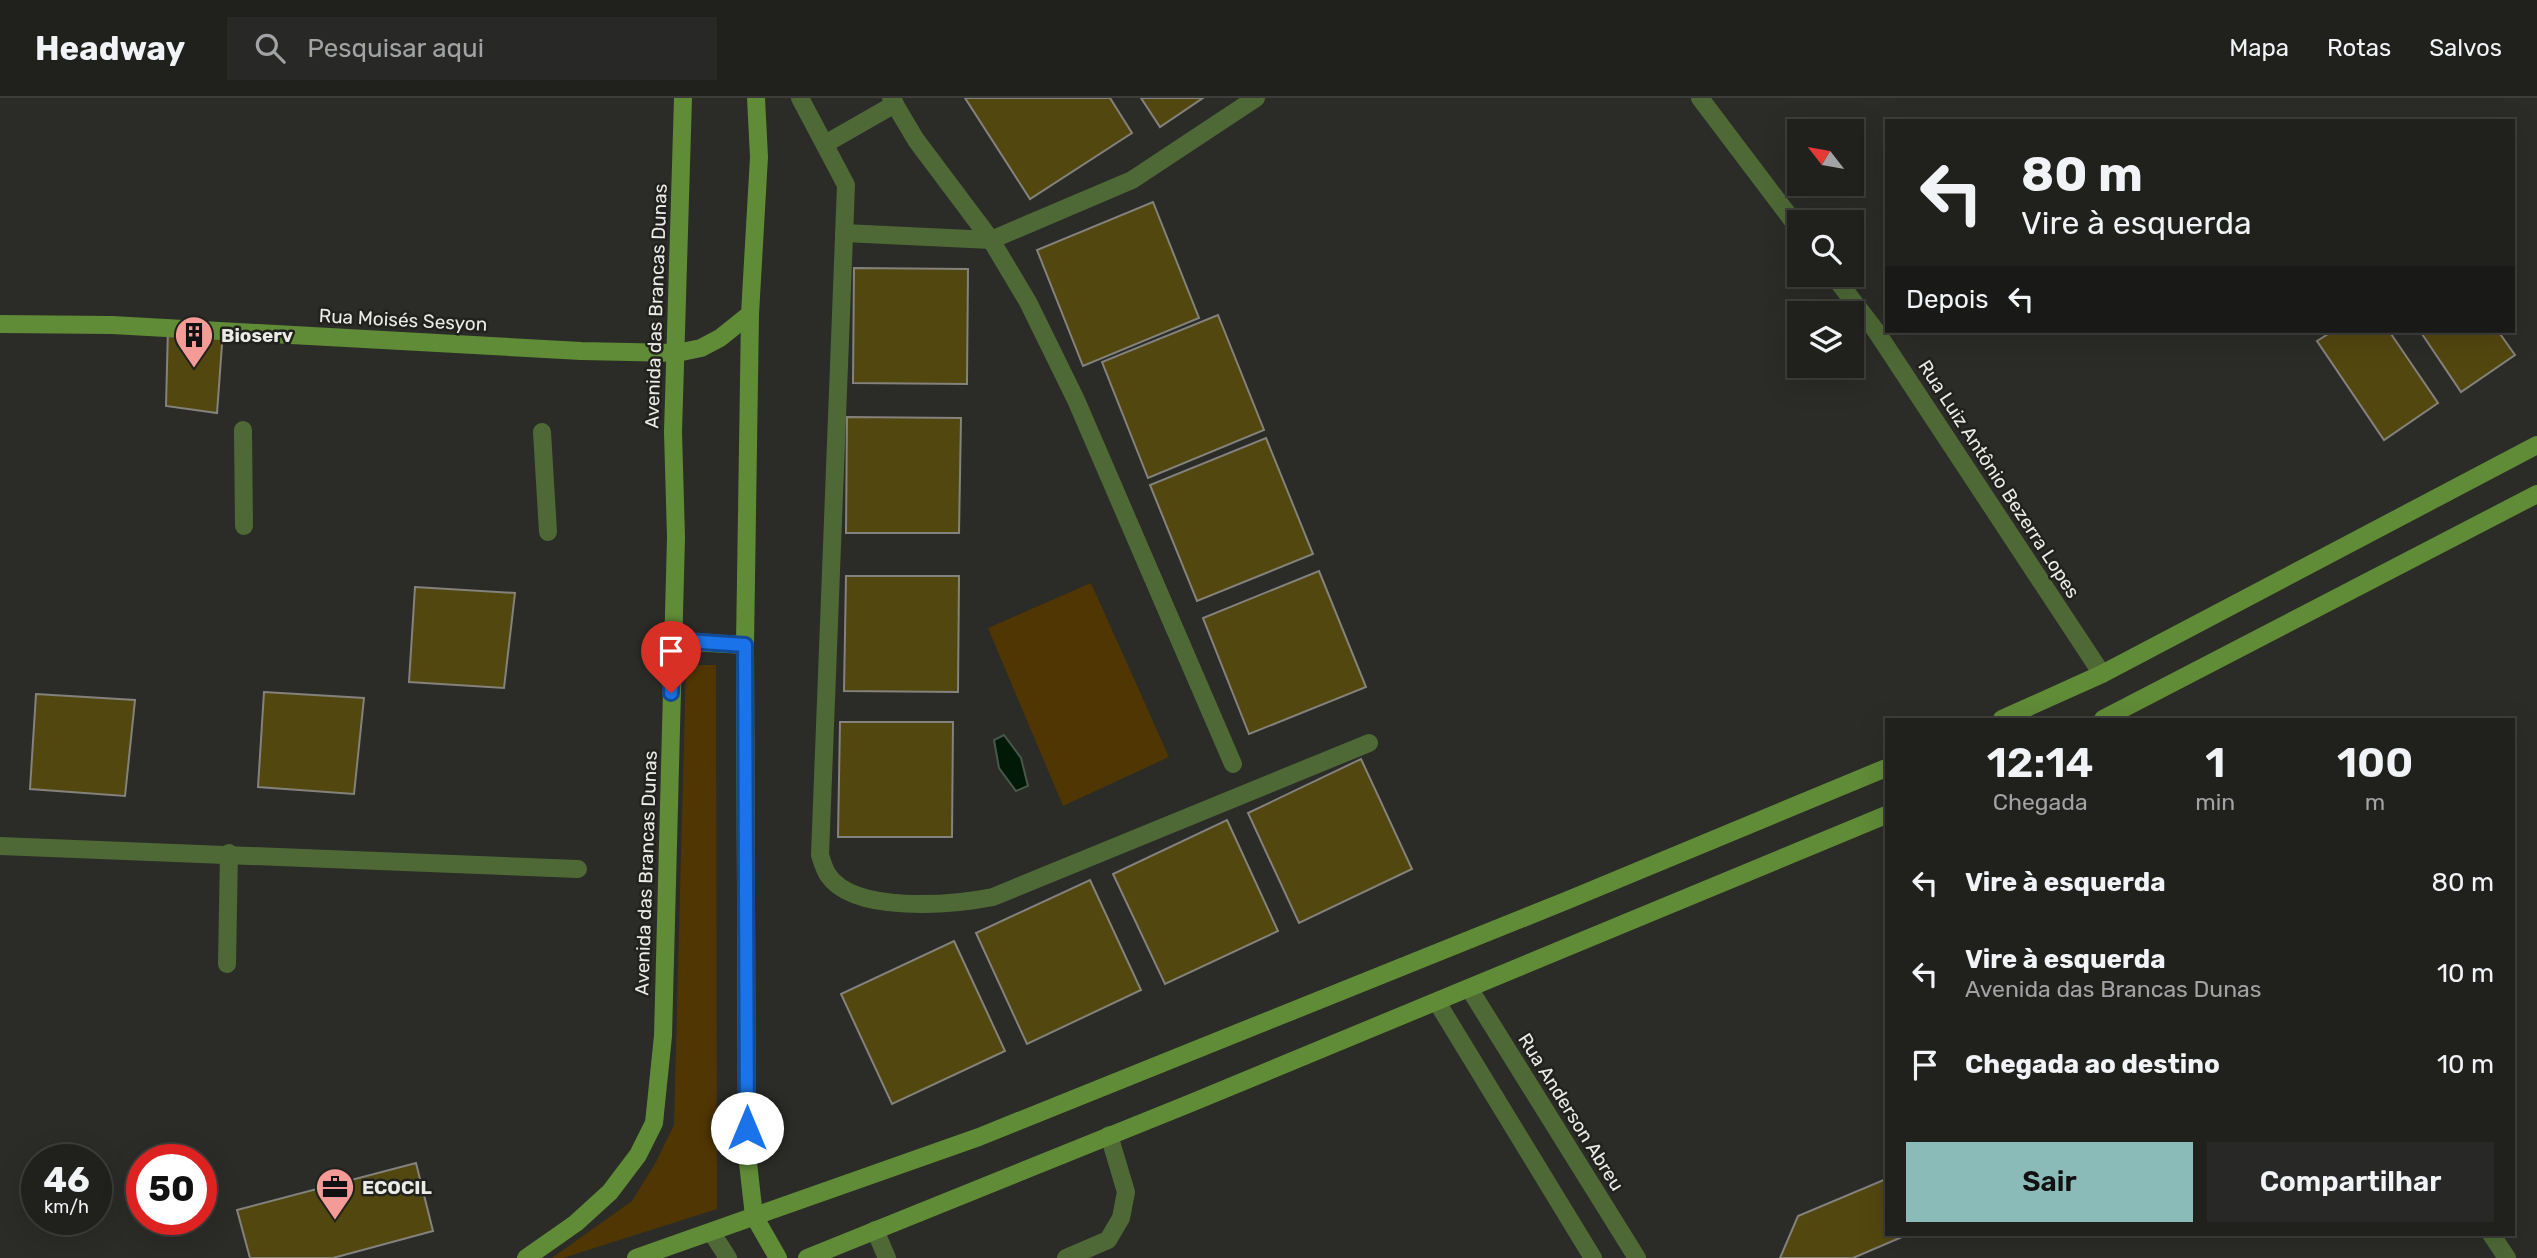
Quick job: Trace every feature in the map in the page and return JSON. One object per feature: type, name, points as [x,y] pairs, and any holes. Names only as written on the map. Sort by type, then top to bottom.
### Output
[{"type":"main road","name":"Avenida das Brancas Dunas","points":[[526,1258],[576,1223],[610,1192],[638,1155],[654,1123],[663,1036],[676,537],[673,432],[683,98]]},
{"type":"main road","points":[[756,98],[759,157],[750,314],[745,645],[747,1154],[754,1216],[778,1258]]},
{"type":"main road","name":"Rua Moisés Sesyon","points":[[0,324],[112,324],[581,351],[677,353],[701,348],[720,338],[750,314]]},
{"type":"main road","points":[[2004,718],[2102,674],[2537,445]]},
{"type":"main road","points":[[2125,715],[2537,494]]},
{"type":"main road","points":[[673,640],[745,645]]},
{"type":"main road","points":[[636,1258],[979,1137],[1568,900],[1885,768]]},
{"type":"main road","points":[[807,1258],[1437,1002],[1885,815]]},
{"type":"street","points":[[800,98],[846,185],[820,855],[828,876],[843,889],[865,898],[936,905],[993,897],[1369,743]]},
{"type":"street","points":[[844,233],[991,240],[1132,180],[1256,98]]},
{"type":"street","points":[[1700,98],[1787,213]]},
{"type":"street","points":[[825,144],[893,101],[916,141],[991,240],[1028,302],[1076,400],[1233,764]]},
{"type":"street","name":"Rua Luiz Antônio Bezerra Lopes","points":[[1842,287],[1876,331],[2102,674]]},
{"type":"street","points":[[243,430],[244,526]]},
{"type":"street","points":[[542,432],[548,532]]},
{"type":"street","points":[[0,846],[229,853],[578,869]]},
{"type":"street","points":[[227,964],[229,853]]},
{"type":"street","name":"Rua Anderson Abreu","points":[[1469,988],[1637,1258]]},
{"type":"street","points":[[1437,1002],[1593,1258]]},
{"type":"street","points":[[1066,1258],[1108,1240],[1121,1218],[1126,1192],[1109,1135]]},
{"type":"street","points":[[875,1230],[887,1258]]},
{"type":"street","points":[[712,1233],[728,1258]]},
{"type":"street","points":[[2492,1236],[2507,1258]]},
{"type":"shaded area","points":[[1091,583],[1169,757],[1063,806],[988,628]]},
{"type":"shaded area","points":[[686,665],[716,665],[717,1209],[563,1258],[552,1258],[632,1201],[656,1162],[674,1125]]},
{"type":"shaded area","points":[[1004,735],[1021,758],[1028,786],[1016,791],[999,768],[994,740]]},
{"type":"building","points":[[965,98],[1110,98],[1132,133],[1030,199]]},
{"type":"building","points":[[1141,98],[1203,98],[1160,127]]},
{"type":"building","points":[[1153,202],[1199,318],[1083,366],[1037,250]]},
{"type":"building","points":[[854,268],[968,269],[967,384],[853,383]]},
{"type":"building","points":[[1218,315],[1264,430],[1148,478],[1102,362]]},
{"type":"building","name":"Bioserv","points":[[168,328],[223,331],[217,413],[166,406]]},
{"type":"building","points":[[2330,333],[2390,333],[2438,403],[2384,440],[2317,341]]},
{"type":"building","points":[[2421,333],[2499,333],[2515,355],[2461,392]]},
{"type":"building","points":[[847,417],[961,418],[959,533],[846,533]]},
{"type":"building","points":[[1266,438],[1313,554],[1197,601],[1150,485]]},
{"type":"building","points":[[1319,571],[1366,687],[1249,734],[1203,618]]},
{"type":"building","points":[[846,576],[959,576],[958,692],[844,691]]},
{"type":"building","points":[[415,587],[515,593],[504,688],[409,682]]},
{"type":"building","points":[[264,692],[364,698],[354,794],[258,787]]},
{"type":"building","points":[[36,694],[135,700],[125,796],[30,789]]},
{"type":"building","points":[[840,722],[953,722],[952,837],[838,837]]},
{"type":"building","points":[[1361,759],[1412,869],[1299,923],[1248,813]]},
{"type":"building","points":[[1227,820],[1278,931],[1165,984],[1113,874]]},
{"type":"building","points":[[1090,880],[1141,990],[1027,1044],[976,933]]},
{"type":"building","points":[[954,941],[1005,1051],[892,1104],[841,994]]},
{"type":"building","name":"ECOCIL","points":[[416,1163],[433,1231],[333,1258],[250,1258],[237,1210]]},
{"type":"building","points":[[1885,1179],[1885,1236],[1904,1236],[1853,1258],[1780,1258],[1798,1216]]},
{"type":"place","name":"Bioserv","points":[[194,369]]},
{"type":"place","name":"ECOCIL","points":[[335,1221]]},
{"type":"route","points":[[671,693],[673,640],[745,645],[747,1128]]}]
